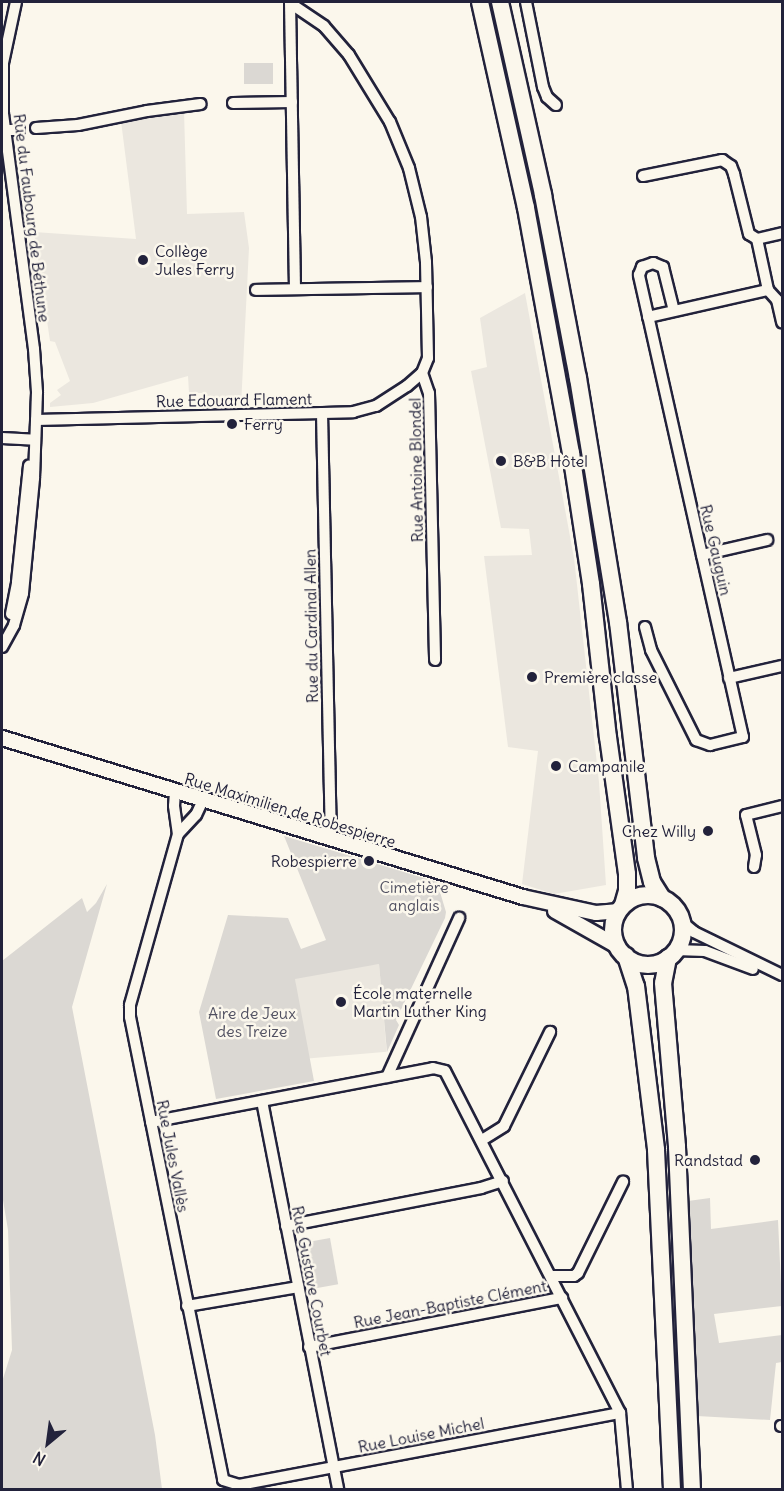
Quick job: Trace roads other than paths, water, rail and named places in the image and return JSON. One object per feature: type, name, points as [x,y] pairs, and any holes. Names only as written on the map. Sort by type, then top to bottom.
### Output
[{"type":"highway","points":[[480,2],[528,218],[572,453],[591,584],[608,737],[627,874],[627,891],[613,928],[636,986],[656,1150],[672,1490]]},
{"type":"highway","points":[[500,2],[543,195],[580,389],[619,632],[646,858],[652,882],[662,898],[674,908],[681,921],[682,936],[662,978],[677,1147],[692,1490]]},
{"type":"highway","points":[[621,908],[644,895],[662,898]]},
{"type":"highway","points":[[621,951],[647,964],[672,954]]},
{"type":"main road","name":"Rue Maximilien de Robespierre","points":[[2,738],[523,897],[596,913],[621,908]]},
{"type":"main road","name":"Rue Maximilien de Robespierre","points":[[2,744],[49,753]]},
{"type":"main road","name":"Rue Maximilien de Robespierre","points":[[523,897],[577,921],[621,951]]},
{"type":"street","name":"Rue du Faubourg de Béthune","points":[[2,647],[14,625],[23,593],[33,497],[36,420],[34,349],[4,130],[3,63],[16,2]]},
{"type":"street","points":[[526,2],[543,87],[547,97],[556,105]]},
{"type":"street","points":[[290,3],[296,288]]},
{"type":"street","name":"Rue Antoine Blondel","points":[[290,3],[318,21],[343,46],[362,73],[390,122],[417,195],[424,241],[427,287],[428,358],[422,373],[429,393],[435,660]]},
{"type":"street","points":[[232,103],[292,102]]},
{"type":"street","points":[[36,129],[78,125],[147,111],[201,104]]},
{"type":"street","points":[[4,130],[19,130]]},
{"type":"street","points":[[643,176],[713,160],[727,162],[734,174],[747,231],[757,239],[768,290],[777,300],[783,322]]},
{"type":"street","points":[[757,239],[783,233]]},
{"type":"street","name":"Rue Gauguin","points":[[645,627],[651,650],[693,736],[703,744],[710,746],[743,737],[648,317],[639,272],[642,267],[653,263],[660,264],[664,270],[674,311]]},
{"type":"street","points":[[256,290],[427,287]]},
{"type":"street","points":[[648,317],[768,290]]},
{"type":"street","name":"Rue Edouard Flament","points":[[36,420],[353,412],[376,405],[407,386],[422,373]]},
{"type":"street","name":"Rue du Cardinal Allen","points":[[322,413],[330,839]]},
{"type":"street","points":[[2,438],[34,440]]},
{"type":"street","name":"Rue du Faubourg de Béthune","points":[[2,634],[10,618],[16,592],[26,483],[34,440]]},
{"type":"street","points":[[702,555],[766,540]]},
{"type":"street","points":[[729,678],[783,666]]},
{"type":"street","name":"Rue Jules Vallès","points":[[176,792],[174,806],[178,834],[130,1005],[131,1022],[220,1473],[228,1484]]},
{"type":"street","name":"Rue Jules Vallès","points":[[178,834],[198,812],[203,800]]},
{"type":"street","points":[[754,867],[756,855],[746,814],[783,806]]},
{"type":"street","points":[[387,1077],[459,918]]},
{"type":"street","points":[[681,921],[694,932],[782,976]]},
{"type":"street","points":[[672,954],[705,951],[751,968],[782,976]]},
{"type":"street","points":[[482,1140],[504,1126],[550,1032]]},
{"type":"street","points":[[151,1122],[433,1068],[445,1071],[620,1413],[623,1424],[627,1490]]},
{"type":"street","name":"Rue Gustave Courbet","points":[[262,1101],[338,1490]]},
{"type":"street","points":[[286,1226],[481,1188],[503,1181]]},
{"type":"street","points":[[551,1276],[574,1276],[578,1273],[623,1182]]},
{"type":"street","points":[[187,1306],[298,1287]]},
{"type":"street","name":"Rue Jean-Baptiste Clément","points":[[309,1347],[562,1298]]},
{"type":"street","name":"Rue Louise Michel","points":[[228,1484],[239,1485],[620,1413]]},
{"type":"place","name":"Collège Jules Ferry","points":[[143,260]]},
{"type":"place","name":"Ferry","points":[[232,424]]},
{"type":"place","name":"B&B Hôtel","points":[[501,461]]},
{"type":"place","name":"Première classe","points":[[532,677]]},
{"type":"place","name":"Campanile","points":[[556,766]]},
{"type":"place","name":"Chez Willy","points":[[708,831]]},
{"type":"place","name":"Robespierre","points":[[369,861]]},
{"type":"place","name":"École maternelle Martin Luther King","points":[[341,1002]]},
{"type":"place","name":"Randstad","points":[[755,1160]]},
{"type":"park label","name":"Cimetière anglais","points":[[414,896]]},
{"type":"park label","name":"Aire de Jeux des Treize","points":[[252,1022]]}]
